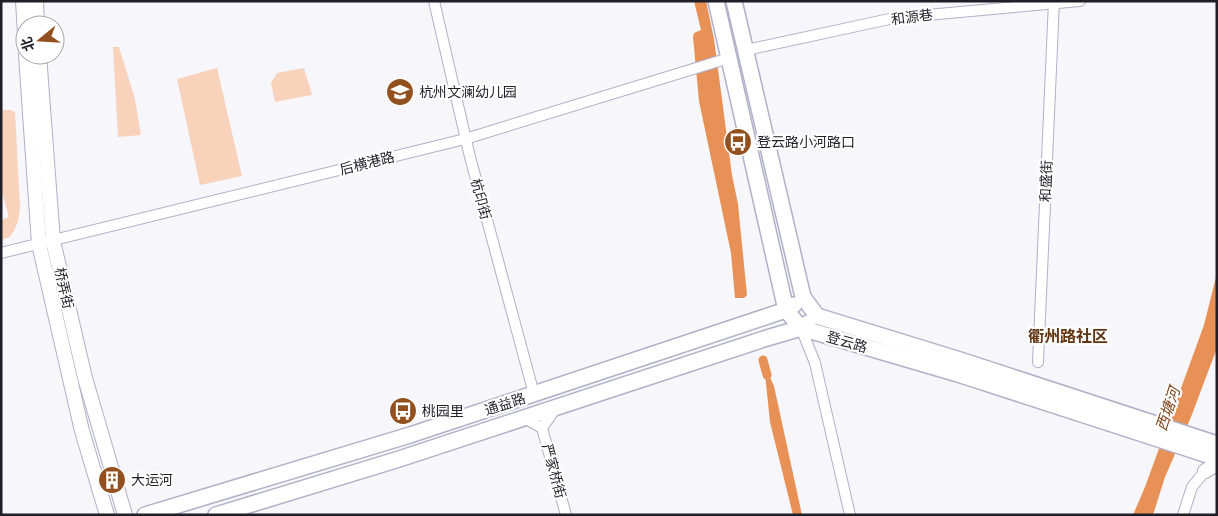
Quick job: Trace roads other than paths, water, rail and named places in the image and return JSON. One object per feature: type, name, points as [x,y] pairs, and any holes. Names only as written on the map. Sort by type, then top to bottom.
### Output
[{"type":"main road","points":[[716,1],[722,60],[786,310],[801,328]]},
{"type":"main road","name":"登云路","points":[[734,1],[803,297],[817,316],[1217,458]]},
{"type":"main road","name":"通益路","points":[[145,515],[392,441],[534,394],[786,310],[803,297]]},
{"type":"main road","name":"通益路","points":[[216,515],[396,460],[801,328],[817,316]]},
{"type":"main road","name":"登云路","points":[[801,328],[959,367],[1217,444]]},
{"type":"street","points":[[23,1],[24,15]]},
{"type":"street","points":[[36,1],[37,15]]},
{"type":"street","name":"杭印街","points":[[434,1],[465,139],[534,394]]},
{"type":"street","name":"和源巷","points":[[746,50],[894,18],[1080,1]]},
{"type":"street","name":"和盛街","points":[[1038,362],[1053,2]]},
{"type":"street","name":"后横港路","points":[[1,253],[465,139],[722,60]]},
{"type":"street","name":"桥弄街","points":[[27,65],[39,244],[82,431],[108,515]]},
{"type":"street","name":"桥弄街","points":[[40,65],[53,241],[85,378],[125,515]]},
{"type":"street","points":[[801,328],[815,363],[850,515]]},
{"type":"street","name":"严家桥街","points":[[542,428],[556,408]]},
{"type":"street","name":"严家桥街","points":[[524,418],[542,428],[566,515]]},
{"type":"street","points":[[1183,515],[1192,487],[1213,470]]},
{"type":"waterway","points":[[763,360],[767,375]]},
{"type":"place","name":"杭州文澜幼儿园","points":[[400,92]]},
{"type":"place","name":"登云路小河路口","points":[[738,142]]},
{"type":"place","name":"桃园里","points":[[403,411]]},
{"type":"place","name":"大运河","points":[[112,480]]},
{"type":"district","name":"衢州路社区","points":[[1068,336]]},
{"type":"water label","name":"西塘河","points":[[1168,409]]}]
